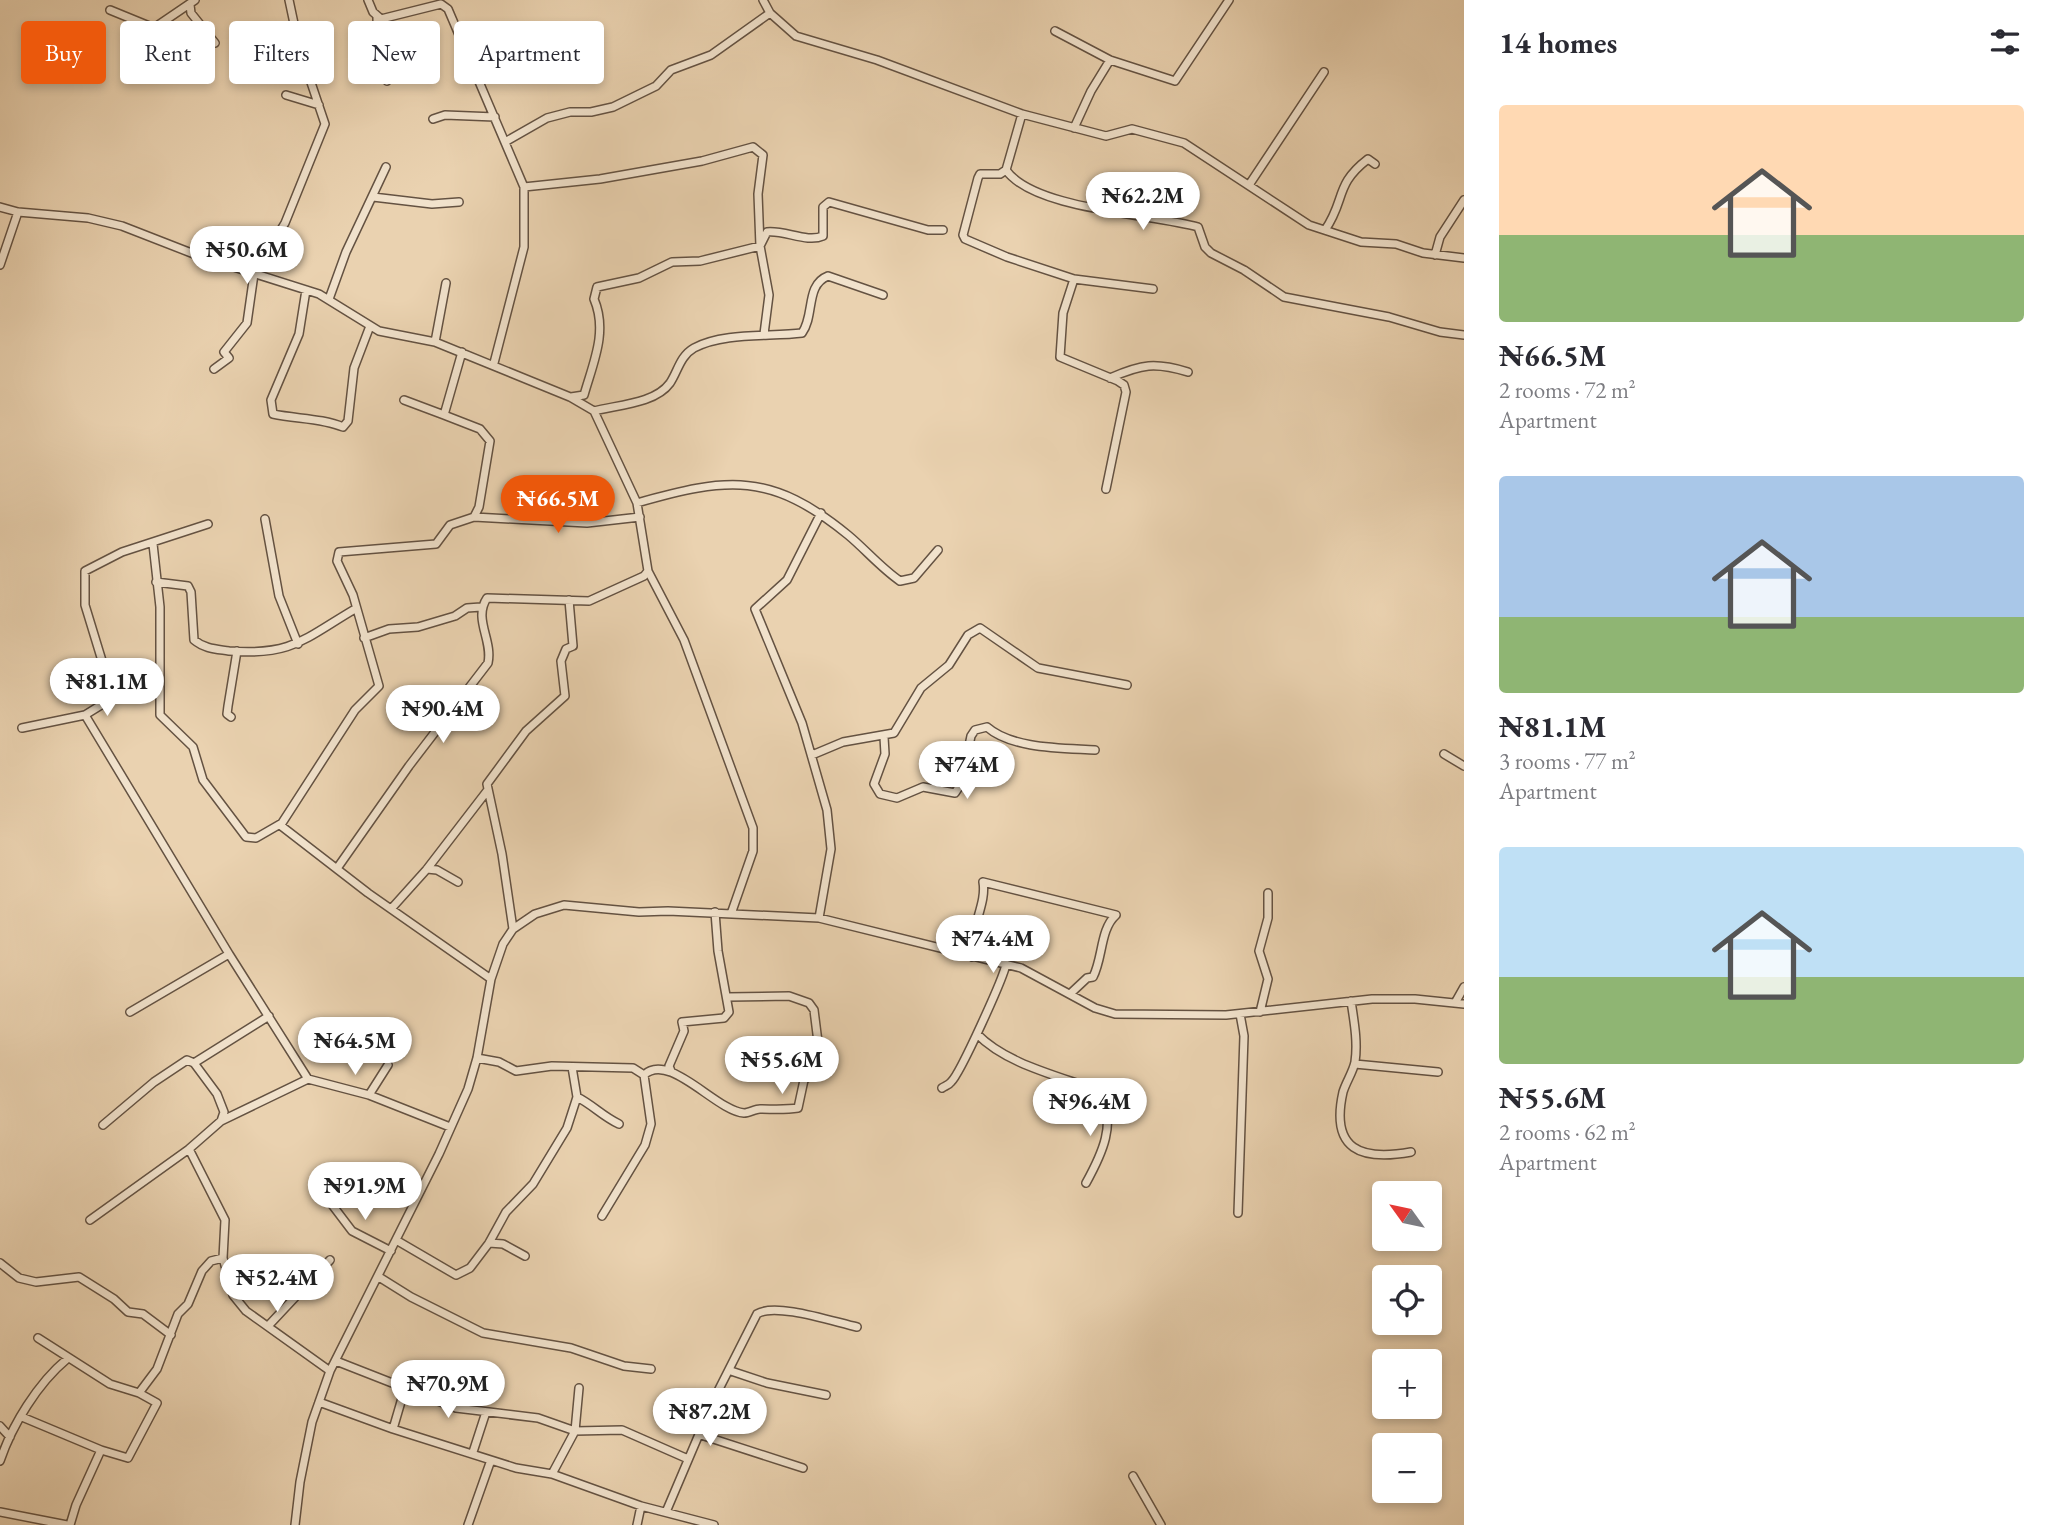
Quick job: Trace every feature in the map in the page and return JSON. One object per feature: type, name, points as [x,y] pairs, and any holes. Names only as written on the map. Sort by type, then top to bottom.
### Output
[{"type":"street","points":[[214,369],[229,358],[224,352],[247,323],[254,274],[285,223],[325,124],[299,47],[289,0]]},
{"type":"street","points":[[368,0],[377,21]]},
{"type":"street","points":[[763,0],[770,13],[796,36],[837,46],[1022,114],[1106,136],[1132,130],[1184,142],[1310,225],[1361,243],[1395,244],[1434,255],[1464,258]]},
{"type":"street","points":[[1055,31],[1110,60],[1175,81],[1229,0]]},
{"type":"street","points":[[110,10],[154,28],[192,2]]},
{"type":"street","points":[[192,2],[191,13],[197,21]]},
{"type":"street","points":[[377,16],[388,18],[444,6],[454,26]]},
{"type":"street","points":[[505,142],[547,118],[570,111],[591,112],[613,107],[656,86],[671,70],[711,55],[770,13]]},
{"type":"street","points":[[1074,128],[1110,60]]},
{"type":"street","points":[[1249,185],[1324,72]]},
{"type":"street","points":[[482,84],[524,187],[524,247],[495,363]]},
{"type":"street","points":[[286,95],[318,105]]},
{"type":"street","points":[[1022,114],[1006,170],[1000,174],[980,174],[963,235],[965,239],[1007,257],[1074,279],[1153,289]]},
{"type":"street","points":[[433,119],[445,115],[495,117]]},
{"type":"street","points":[[524,187],[600,179],[702,161],[753,147],[763,155],[758,194],[760,246],[769,295],[764,334]]},
{"type":"street","points":[[1325,230],[1336,210],[1342,186],[1349,176],[1368,159],[1375,164]]},
{"type":"street","points":[[329,299],[346,252],[386,167]]},
{"type":"street","points":[[1006,170],[1012,178],[1050,197],[1198,227],[1205,247],[1211,253],[1244,270],[1284,297],[1389,317],[1440,332],[1464,335]]},
{"type":"street","points":[[373,197],[432,204],[459,202]]},
{"type":"street","points":[[1434,255],[1440,237],[1464,200]]},
{"type":"street","points":[[570,397],[584,395],[601,339],[594,299],[597,287],[639,278],[672,262],[700,261],[760,246],[767,232],[782,231],[815,239],[823,236],[823,207],[829,202],[928,230],[943,230]]},
{"type":"street","points":[[0,206],[19,212],[88,218],[122,226],[199,256],[329,299],[379,331],[435,342],[495,363],[570,397],[594,411],[637,503],[648,571],[684,640],[753,828],[752,851],[731,914]]},
{"type":"street","points":[[0,265],[19,212]]},
{"type":"street","points":[[594,411],[620,407],[659,393],[669,385],[684,355],[693,348],[712,341],[764,334],[802,333],[807,326],[814,286],[828,276],[883,295]]},
{"type":"street","points":[[1074,279],[1063,313],[1060,357],[1124,385],[1126,392],[1106,489]]},
{"type":"street","points":[[435,342],[446,283]]},
{"type":"street","points":[[306,290],[299,334],[271,400],[273,414],[313,422],[328,420],[343,427],[348,421],[354,368],[370,326]]},
{"type":"street","points":[[444,415],[462,352]]},
{"type":"street","points":[[1110,378],[1133,368],[1155,364],[1188,372]]},
{"type":"street","points":[[404,400],[480,429],[490,441],[479,507],[474,517]]},
{"type":"street","points":[[637,503],[708,484],[740,483],[769,489],[821,513],[901,581],[914,578],[938,550]]},
{"type":"street","points":[[819,918],[831,849],[827,810],[812,755],[755,609],[787,580],[821,513]]},
{"type":"street","points":[[153,544],[160,607],[160,715],[193,747],[203,780],[246,837],[256,838],[280,825],[355,710],[379,686],[363,638],[353,595],[337,561],[339,552],[436,544],[450,525],[474,517],[587,523],[640,517]]},
{"type":"street","points":[[265,519],[279,596],[298,644]]},
{"type":"street","points":[[22,727],[85,715],[106,702],[103,664],[85,605],[85,571],[122,552],[208,524]]},
{"type":"street","points":[[338,867],[409,766],[488,663],[489,645],[481,607],[487,598],[589,601],[644,576],[648,571]]},
{"type":"street","points":[[156,582],[188,586],[191,592],[194,640],[211,649],[267,653],[298,644],[355,609]]},
{"type":"street","points":[[513,929],[502,854],[486,784],[526,731],[565,696],[561,661],[566,649],[573,646],[569,600]]},
{"type":"street","points":[[363,638],[390,629],[418,627],[455,616],[467,608],[481,607]]},
{"type":"street","points":[[812,755],[864,737],[884,737],[894,733],[922,688],[949,665],[968,635],[981,628],[1038,668],[1127,685]]},
{"type":"street","points":[[231,717],[227,714],[237,651]]},
{"type":"street","points":[[85,715],[308,1079]]},
{"type":"street","points":[[884,737],[885,754],[874,784],[880,794],[897,798],[923,787],[955,793],[961,784],[971,736],[975,730],[987,727],[996,735],[1032,743],[1095,750]]},
{"type":"street","points":[[1444,754],[1464,766]]},
{"type":"street","points":[[391,909],[427,869],[487,791]]},
{"type":"street","points":[[280,825],[391,909],[491,979]]},
{"type":"street","points":[[427,869],[437,870],[458,882]]},
{"type":"street","points":[[972,957],[975,949],[973,940],[986,896],[983,882],[1116,915],[1107,923],[1100,963],[1093,977],[1087,978],[1071,993]]},
{"type":"street","points":[[1260,1012],[1268,979],[1259,951],[1268,918],[1268,892]]},
{"type":"street","points":[[295,1525],[300,1482],[319,1402],[330,1371],[379,1277],[450,1127],[477,1059],[491,979],[503,944],[513,929],[535,914],[564,905],[639,912],[715,912],[819,918],[1021,968],[1095,1008],[1115,1014],[1161,1017],[1240,1014],[1351,1002],[1415,999],[1460,1003],[1464,987]]},
{"type":"street","points":[[671,1071],[668,1066],[684,1031],[682,1021],[724,1018],[729,1012],[718,951],[715,912]]},
{"type":"street","points":[[130,1012],[229,954]]},
{"type":"street","points":[[942,1088],[953,1081],[978,1034],[1004,976],[1006,964]]},
{"type":"street","points":[[644,1075],[658,1069],[671,1071],[715,1101],[744,1113],[759,1109],[798,1108],[804,1080],[819,1068],[814,1010],[809,1003],[789,996],[728,997]]},
{"type":"street","points":[[1351,1002],[1356,1039],[1355,1064],[1344,1091],[1340,1116],[1342,1132],[1350,1148],[1366,1155],[1411,1152]]},
{"type":"street","points":[[1238,1213],[1244,1036],[1240,1014]]},
{"type":"street","points":[[194,1063],[269,1016]]},
{"type":"street","points":[[978,1034],[988,1045],[1049,1076],[1122,1101]]},
{"type":"street","points":[[477,1059],[499,1062],[516,1071],[552,1066],[633,1068],[644,1075],[651,1124],[645,1145],[602,1216]]},
{"type":"street","points":[[103,1125],[154,1082],[187,1060],[194,1063],[223,1107],[221,1121]]},
{"type":"street","points":[[1355,1064],[1438,1072]]},
{"type":"street","points":[[369,1095],[387,1065]]},
{"type":"street","points":[[396,1240],[456,1275],[470,1268],[489,1243],[506,1212],[534,1184],[568,1128],[577,1097],[572,1067]]},
{"type":"street","points":[[90,1220],[189,1149],[221,1121],[308,1079],[369,1095],[450,1127]]},
{"type":"street","points":[[1086,1182],[1097,1163],[1109,1125],[1109,1108],[1100,1092]]},
{"type":"street","points":[[577,1097],[596,1106],[602,1116],[619,1124]]},
{"type":"street","points":[[189,1149],[225,1220],[222,1258],[233,1295],[246,1311],[330,1371]]},
{"type":"street","points":[[330,1202],[352,1231],[391,1251]]},
{"type":"street","points":[[489,1243],[503,1244],[525,1256]]},
{"type":"street","points":[[139,1393],[157,1369],[170,1335],[202,1270],[211,1261],[222,1258]]},
{"type":"street","points":[[269,1325],[330,1260]]},
{"type":"street","points":[[0,1264],[19,1278],[36,1282],[79,1277],[114,1299],[128,1312],[143,1314],[170,1335]]},
{"type":"street","points":[[379,1277],[411,1297],[484,1333],[571,1348],[624,1366],[651,1369]]},
{"type":"street","points":[[666,1512],[714,1399],[731,1371],[750,1322],[764,1309],[857,1327]]},
{"type":"street","points":[[22,1417],[101,1450],[128,1458],[157,1403],[139,1393],[110,1384],[38,1338]]},
{"type":"street","points":[[0,1461],[22,1417],[51,1373],[67,1359]]},
{"type":"street","points":[[336,1361],[456,1408],[538,1418],[575,1431],[622,1430],[688,1459]]},
{"type":"street","points":[[731,1371],[767,1383],[826,1395]]},
{"type":"street","points":[[393,1429],[405,1388]]},
{"type":"street","points":[[552,1474],[575,1431],[579,1388]]},
{"type":"street","points":[[319,1402],[491,1460],[552,1474],[641,1506],[714,1525]]},
{"type":"street","points":[[473,1452],[486,1412]]},
{"type":"street","points":[[0,1426],[10,1437]]},
{"type":"street","points":[[701,1434],[803,1468]]},
{"type":"street","points":[[0,1512],[68,1525],[101,1450]]},
{"type":"street","points":[[468,1525],[491,1460]]},
{"type":"street","points":[[1133,1476],[1161,1525]]},
{"type":"street","points":[[637,1525],[641,1506]]}]
